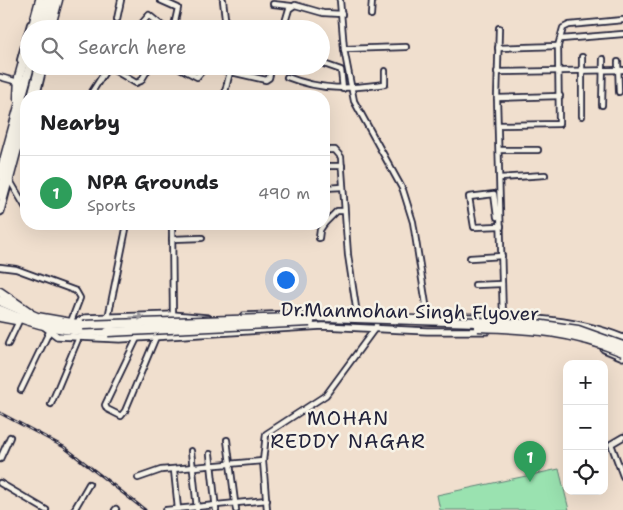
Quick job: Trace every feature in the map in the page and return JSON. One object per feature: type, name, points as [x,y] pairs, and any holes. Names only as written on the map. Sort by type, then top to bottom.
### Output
[{"type":"highway","points":[[34,20],[38,0]]},
{"type":"highway","points":[[40,20],[46,0]]},
{"type":"highway","points":[[51,20],[56,0]]},
{"type":"highway","points":[[20,69],[16,81],[20,94]]},
{"type":"highway","points":[[23,90],[28,75]]},
{"type":"highway","points":[[33,90],[37,75]]},
{"type":"highway","points":[[0,175],[20,102]]},
{"type":"highway","points":[[0,165],[3,145],[20,106]]},
{"type":"highway","points":[[0,195],[20,110]]},
{"type":"highway","points":[[0,195],[9,180],[20,138]]},
{"type":"highway","points":[[0,292],[36,320]]},
{"type":"highway","points":[[0,301],[36,320]]},
{"type":"highway","points":[[0,310],[36,320]]},
{"type":"highway","points":[[0,317],[19,321],[36,320]]},
{"type":"highway","name":"Dr.Manmohan Singh Flyover","points":[[36,320],[83,325],[325,317],[536,324],[578,330],[623,346]]},
{"type":"highway","name":"Dr.Manmohan Singh Flyover","points":[[36,320],[47,328],[80,332],[307,322],[440,325],[554,332],[590,340],[623,352]]},
{"type":"main road","points":[[24,90],[27,75]]},
{"type":"main road","points":[[0,211],[9,180]]},
{"type":"street","points":[[33,20],[38,0]]},
{"type":"street","points":[[117,19],[121,0]]},
{"type":"street","points":[[160,0],[178,8],[175,20]]},
{"type":"street","points":[[223,0],[225,18]]},
{"type":"street","points":[[300,7],[301,0]]},
{"type":"street","points":[[340,0],[344,49],[351,90],[358,113],[403,190],[413,222],[428,317]]},
{"type":"street","points":[[371,15],[372,0]]},
{"type":"street","points":[[273,4],[300,7],[323,13],[342,14]]},
{"type":"street","points":[[286,20],[291,6]]},
{"type":"street","points":[[145,20],[149,15],[156,20]]},
{"type":"street","points":[[498,125],[559,124],[558,46],[563,28],[566,26],[623,20]]},
{"type":"street","points":[[498,28],[497,98],[503,318]]},
{"type":"street","points":[[561,39],[623,34]]},
{"type":"street","points":[[498,48],[558,46]]},
{"type":"street","points":[[344,49],[406,47]]},
{"type":"street","points":[[582,57],[582,116]]},
{"type":"street","points":[[602,105],[603,59]]},
{"type":"street","points":[[618,62],[620,70],[619,92]]},
{"type":"street","points":[[0,77],[16,81],[20,66]]},
{"type":"street","points":[[330,66],[341,70],[343,89]]},
{"type":"street","points":[[497,72],[620,70]]},
{"type":"street","points":[[287,77],[302,84],[351,90],[385,84],[385,71]]},
{"type":"street","points":[[93,90],[102,75]]},
{"type":"street","points":[[123,75],[136,83],[141,81],[145,75]]},
{"type":"street","points":[[225,90],[228,75]]},
{"type":"street","points":[[248,75],[266,80],[270,75]]},
{"type":"street","points":[[497,98],[560,96]]},
{"type":"street","points":[[499,150],[538,150]]},
{"type":"street","points":[[330,151],[339,152],[342,166],[344,211],[357,314]]},
{"type":"street","points":[[330,166],[342,166]]},
{"type":"street","points":[[500,178],[545,175]]},
{"type":"street","points":[[9,180],[20,198]]},
{"type":"street","points":[[330,188],[343,187]]},
{"type":"street","points":[[497,217],[494,194],[469,197],[474,227],[501,226]]},
{"type":"street","points":[[330,218],[337,212],[344,211]]},
{"type":"street","points":[[108,318],[126,230]]},
{"type":"street","points":[[172,230],[173,336]]},
{"type":"street","points":[[320,230],[320,238]]},
{"type":"street","points":[[172,239],[202,238]]},
{"type":"street","points":[[470,258],[502,256]]},
{"type":"street","points":[[0,267],[16,269],[76,291],[80,298],[71,324]]},
{"type":"street","points":[[475,285],[502,284]]},
{"type":"street","points":[[293,314],[291,320],[293,328]]},
{"type":"street","points":[[71,324],[85,318],[173,316],[210,318],[293,314],[357,314],[503,318],[581,326],[623,338]]},
{"type":"street","points":[[268,510],[264,461],[266,434],[326,395],[376,327],[377,316]]},
{"type":"street","points":[[8,344],[19,321]]},
{"type":"street","points":[[21,390],[47,328],[57,336],[137,338],[324,326],[376,327],[427,331],[524,331],[594,345],[623,356]]},
{"type":"street","points":[[51,404],[78,337]]},
{"type":"street","points":[[137,338],[105,405],[107,409],[121,416],[125,411],[156,337]]},
{"type":"street","points":[[0,459],[10,437]]},
{"type":"street","points":[[623,438],[610,444],[623,476]]},
{"type":"street","points":[[227,440],[236,510]]},
{"type":"street","points":[[191,450],[197,509]]},
{"type":"street","points":[[210,454],[216,508]]},
{"type":"street","points":[[138,478],[156,471],[264,461]]},
{"type":"street","points":[[174,470],[178,509]]},
{"type":"street","points":[[0,484],[46,510]]},
{"type":"street","points":[[74,510],[89,484]]},
{"type":"street","points":[[166,510],[216,508],[267,500]]},
{"type":"green space","points":[[559,469],[563,495],[565,495],[569,510],[440,510],[437,495]]},
{"type":"railway","points":[[0,413],[64,447],[145,510]]},
{"type":"place","name":"NPA Grounds","points":[[530,482]]},
{"type":"district","name":"MOHAN REDDY NAGAR","points":[[348,430]]}]
